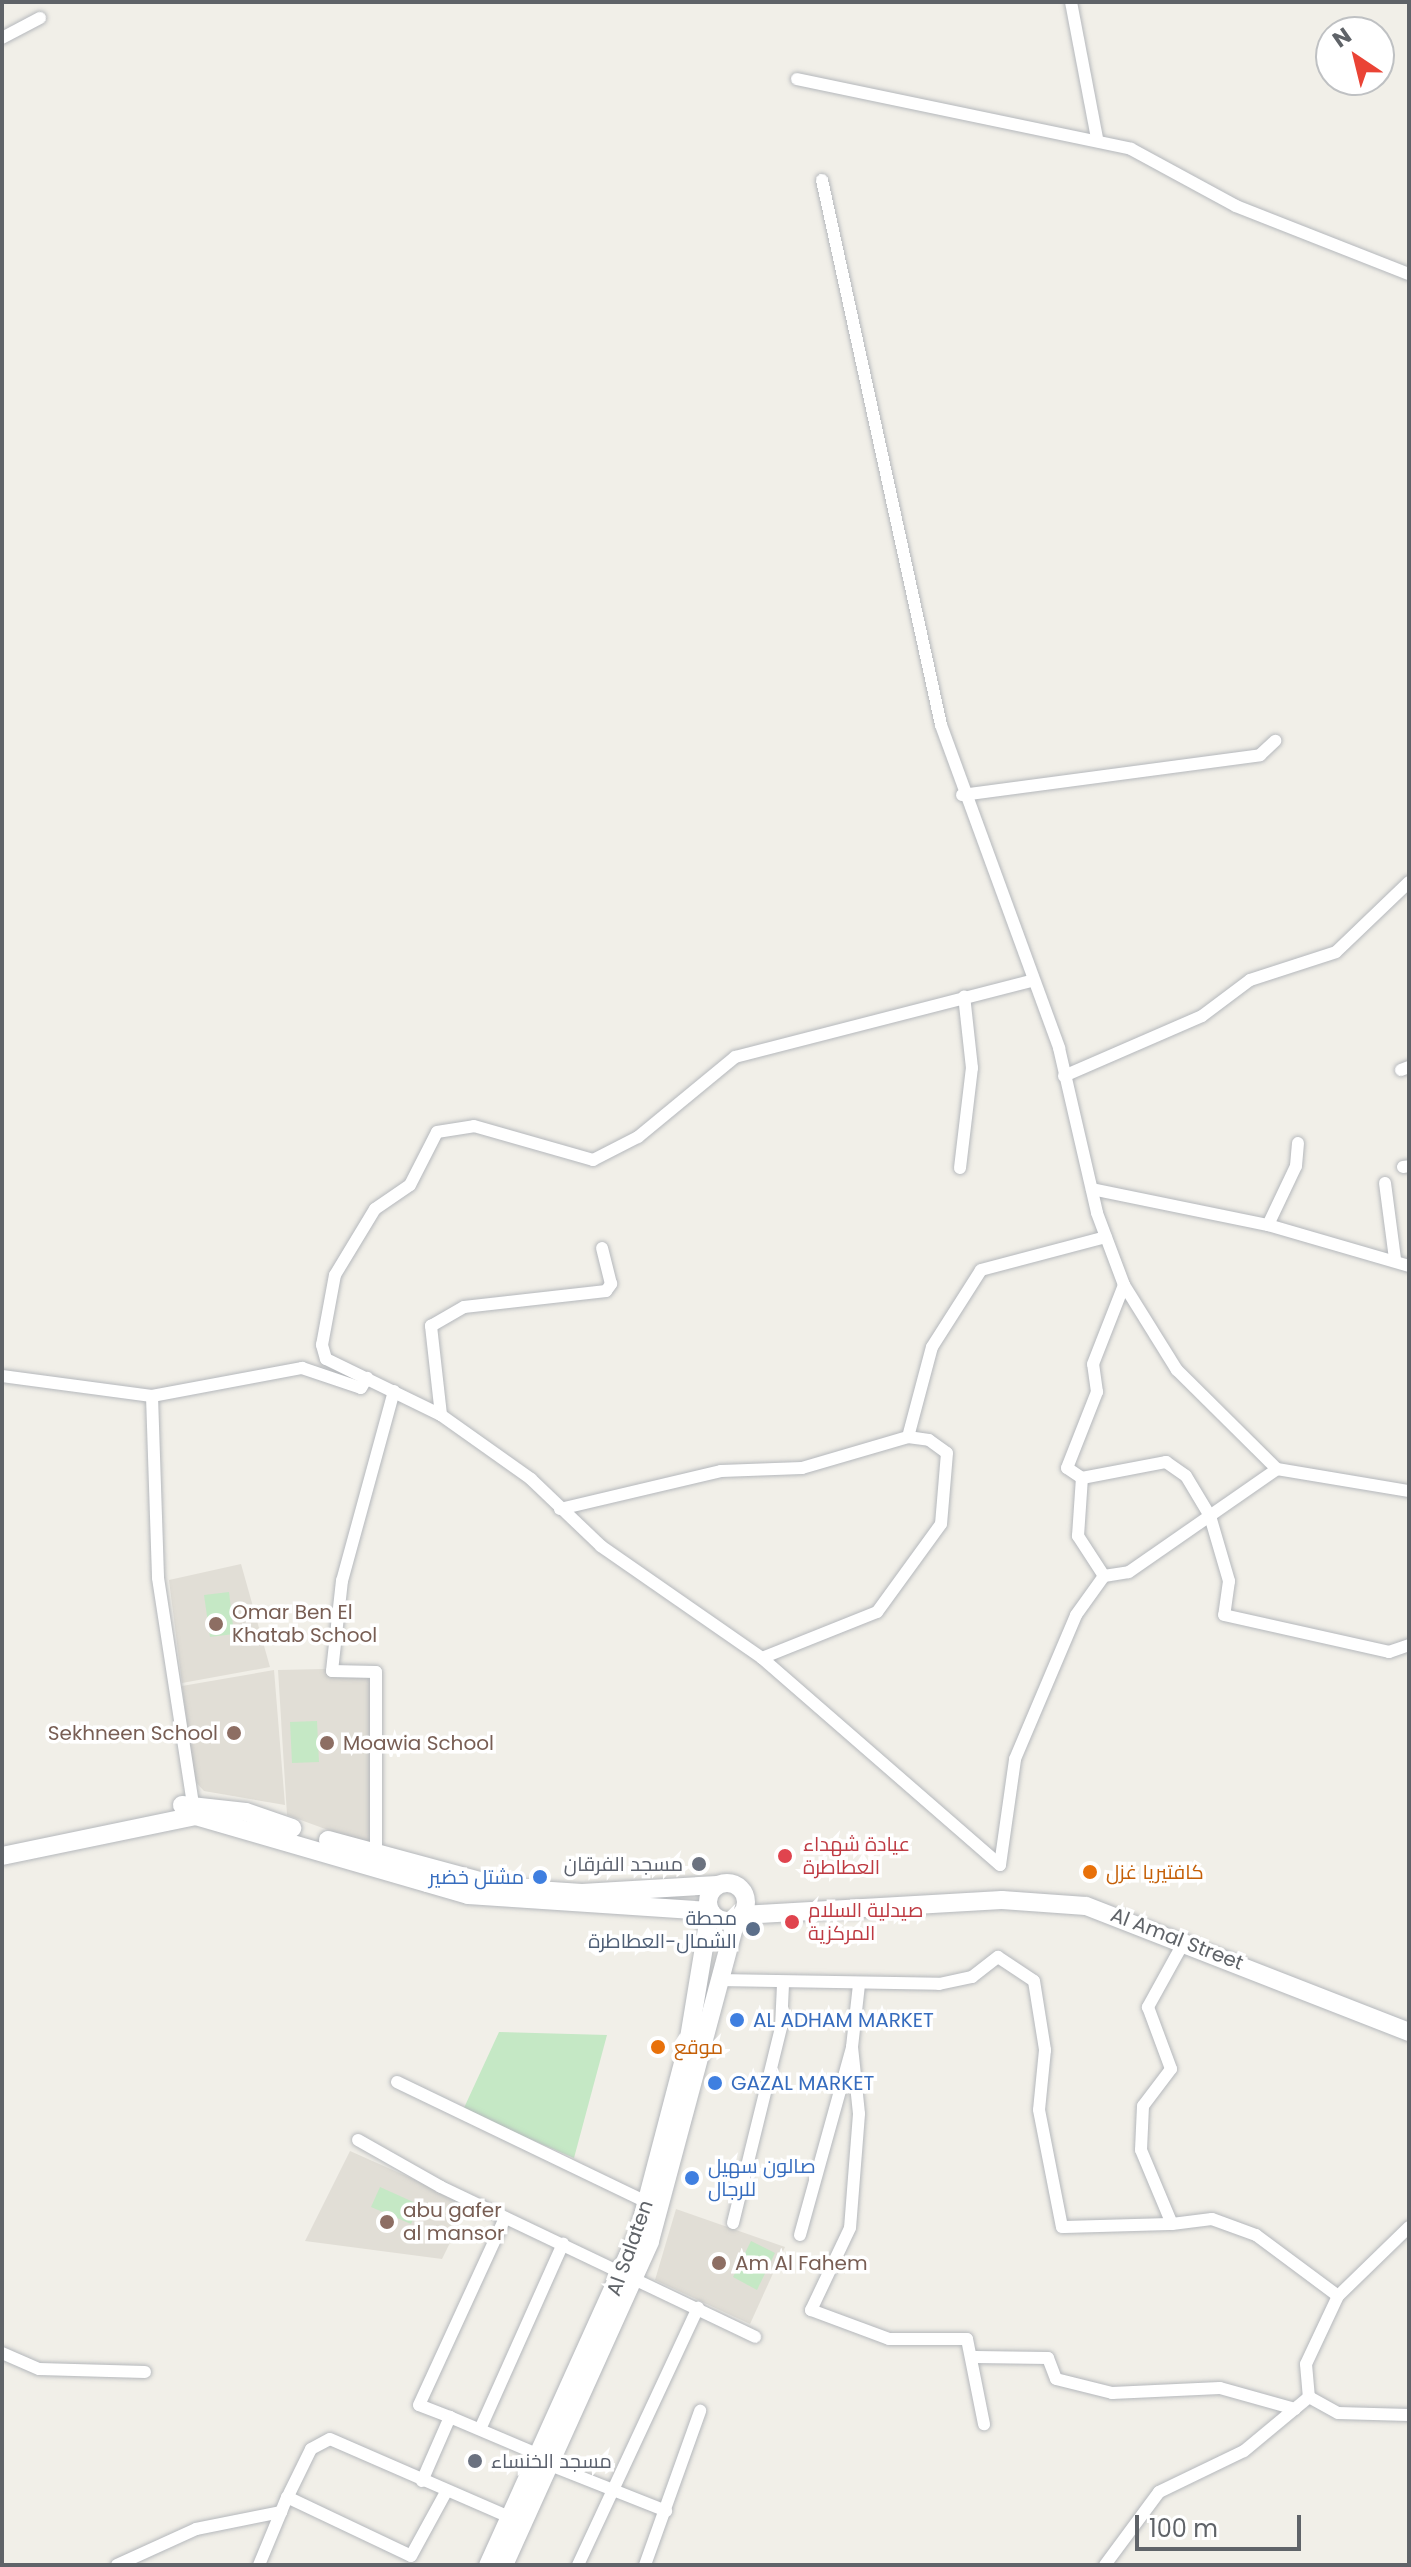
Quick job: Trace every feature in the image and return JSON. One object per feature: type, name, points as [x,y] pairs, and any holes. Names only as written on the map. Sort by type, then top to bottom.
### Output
[{"type":"main road","points":[[2,1843],[193,1803],[246,1812],[376,1856],[471,1882],[554,1893],[718,1885],[742,1890],[739,1917]]},
{"type":"main road","name":"Al Amal Street","points":[[2,1856],[196,1816],[468,1895],[710,1911],[739,1917],[1041,1901],[1121,1915],[1409,2032]]},
{"type":"main road","name":"Al Salaten","points":[[654,2205],[710,1911],[710,1894],[718,1885]]},
{"type":"main road","name":"Al Salaten","points":[[488,2565],[547,2460],[630,2273],[654,2205],[739,1917]]},
{"type":"main road","name":"Al Salaten","points":[[504,2565],[516,2520]]},
{"type":"street","points":[[1071,2],[1097,138]]},
{"type":"street","points":[[2,38],[40,18]]},
{"type":"street","points":[[797,79],[1097,138],[1236,206],[1409,274]]},
{"type":"street","points":[[822,180],[962,795],[1064,1076],[1092,1189],[1124,1285],[1177,1370],[1277,1469],[1409,1491]]},
{"type":"street","points":[[962,795],[1260,755],[1275,741]]},
{"type":"street","points":[[1064,1076],[1202,1016],[1250,980],[1336,952],[1409,882]]},
{"type":"street","points":[[1030,981],[735,1057],[638,1137],[593,1160],[474,1126],[437,1132],[410,1185],[375,1209],[328,1297],[326,1359],[441,1415],[544,1489],[560,1509],[762,1658],[1000,1865],[1015,1759],[1076,1615],[1104,1576],[1129,1572],[1277,1469]]},
{"type":"street","points":[[960,1168],[972,1068],[964,996]]},
{"type":"street","points":[[1268,1225],[1296,1166],[1298,1143]]},
{"type":"street","points":[[1385,1183],[1395,1259]]},
{"type":"street","points":[[1092,1189],[1268,1225],[1395,1259],[1409,1266]]},
{"type":"street","points":[[908,1437],[932,1347],[981,1270],[1106,1237]]},
{"type":"street","points":[[441,1415],[431,1326],[464,1307],[606,1291],[611,1284],[602,1248]]},
{"type":"street","points":[[1124,1285],[1093,1364],[1097,1392],[1072,1440],[1067,1468],[1082,1478],[1166,1462],[1186,1476],[1210,1516],[1229,1581],[1224,1615],[1389,1652],[1409,1645]]},
{"type":"street","points":[[2,1376],[152,1396],[302,1368],[361,1388],[367,1378]]},
{"type":"street","points":[[376,1856],[376,1672],[332,1671],[342,1581],[394,1391]]},
{"type":"street","points":[[152,1396],[158,1578],[193,1803]]},
{"type":"street","points":[[560,1509],[721,1471],[802,1468],[908,1437],[929,1440],[947,1453],[941,1524],[877,1612],[762,1658]]},
{"type":"street","points":[[1082,1478],[1078,1536],[1104,1576]]},
{"type":"street","points":[[1172,2224],[1141,2150],[1143,2106],[1171,2069],[1148,2007],[1185,1940]]},
{"type":"street","points":[[718,1980],[783,1984],[939,1984],[972,1977],[998,1957],[1034,1981],[1045,2050],[1039,2110],[1054,2213],[1062,2227],[1172,2224],[1212,2219],[1256,2235],[1338,2296]]},
{"type":"street","points":[[733,2223],[781,2027],[783,1984]]},
{"type":"street","points":[[800,2235],[852,2047],[859,1985]]},
{"type":"street","points":[[852,2047],[859,2114],[850,2228],[811,2310],[889,2339],[967,2339],[975,2357],[984,2424]]},
{"type":"street","points":[[397,2082],[654,2205]]},
{"type":"street","points":[[358,2140],[505,2218],[630,2273],[755,2337]]},
{"type":"street","points":[[505,2218],[419,2405],[481,2427],[547,2460],[666,2511]]},
{"type":"street","points":[[1309,2397],[1306,2364],[1338,2296],[1409,2227]]},
{"type":"street","points":[[481,2427],[563,2244]]},
{"type":"street","points":[[578,2565],[611,2488],[698,2308]]},
{"type":"street","points":[[2,2353],[39,2369],[145,2372]]},
{"type":"street","points":[[975,2357],[1048,2358],[1056,2379],[1112,2393],[1220,2388],[1295,2409]]},
{"type":"street","points":[[1105,2565],[1159,2492],[1244,2451],[1309,2397]]},
{"type":"street","points":[[1309,2397],[1338,2413],[1409,2415]]},
{"type":"street","points":[[645,2565],[700,2411]]},
{"type":"street","points":[[422,2481],[450,2417]]},
{"type":"street","points":[[289,2494],[311,2449],[325,2439],[516,2520]]},
{"type":"street","points":[[259,2565],[287,2497],[411,2556],[446,2492]]},
{"type":"street","points":[[117,2565],[196,2529],[281,2512]]},
{"type":"shaded area","name":"Omar Ben El Khatab School","points":[[241,1564],[270,1667],[182,1683],[169,1580]]},
{"type":"shaded area","name":"Moawia School","points":[[370,1668],[372,1846],[287,1815],[278,1670]]},
{"type":"shaded area","name":"Sekhneen School","points":[[274,1670],[285,1805],[204,1791],[194,1780],[182,1686]]},
{"type":"shaded area","name":"abu gafer al mansor","points":[[350,2151],[469,2204],[442,2259],[305,2241]]},
{"type":"shaded area","name":"Am Al Fahem","points":[[676,2209],[785,2247],[750,2324],[655,2280]]},
{"type":"green space","points":[[229,1592],[234,1634],[210,1637],[204,1595]]},
{"type":"green space","points":[[317,1721],[319,1762],[292,1763],[290,1722]]},
{"type":"green space","points":[[499,2032],[607,2035],[574,2158],[463,2110]]},
{"type":"green space","points":[[380,2187],[420,2205],[411,2224],[371,2207]]},
{"type":"green space","points":[[751,2241],[775,2253],[757,2290],[733,2277]]},
{"type":"place","name":"Omar Ben El Khatab School","points":[[216,1624]]},
{"type":"place","name":"Sekhneen School","points":[[234,1733]]},
{"type":"place","name":"Moawia School","points":[[327,1743]]},
{"type":"place","name":"عيادة شهداء العطاطرة","points":[[785,1856]]},
{"type":"place","name":"مسجد الفرقان","points":[[699,1864]]},
{"type":"place","name":"كافتيريا غزل","points":[[1090,1872]]},
{"type":"place","name":"مشتل خضير","points":[[540,1877]]},
{"type":"place","name":"صيدلية السلام المركزية","points":[[792,1922]]},
{"type":"place","name":"محطة الشمال-العطاطرة","points":[[753,1929]]},
{"type":"place","name":"AL ADHAM MARKET","points":[[737,2020]]},
{"type":"place","name":"موقع","points":[[658,2047]]},
{"type":"place","name":"GAZAL MARKET","points":[[715,2083]]},
{"type":"place","name":"صالون سهيل للرجال","points":[[692,2178]]},
{"type":"place","name":"abu gafer al mansor","points":[[387,2222]]},
{"type":"place","name":"Am Al Fahem","points":[[719,2263]]},
{"type":"place","name":"مسجد الخنساء","points":[[475,2461]]}]
